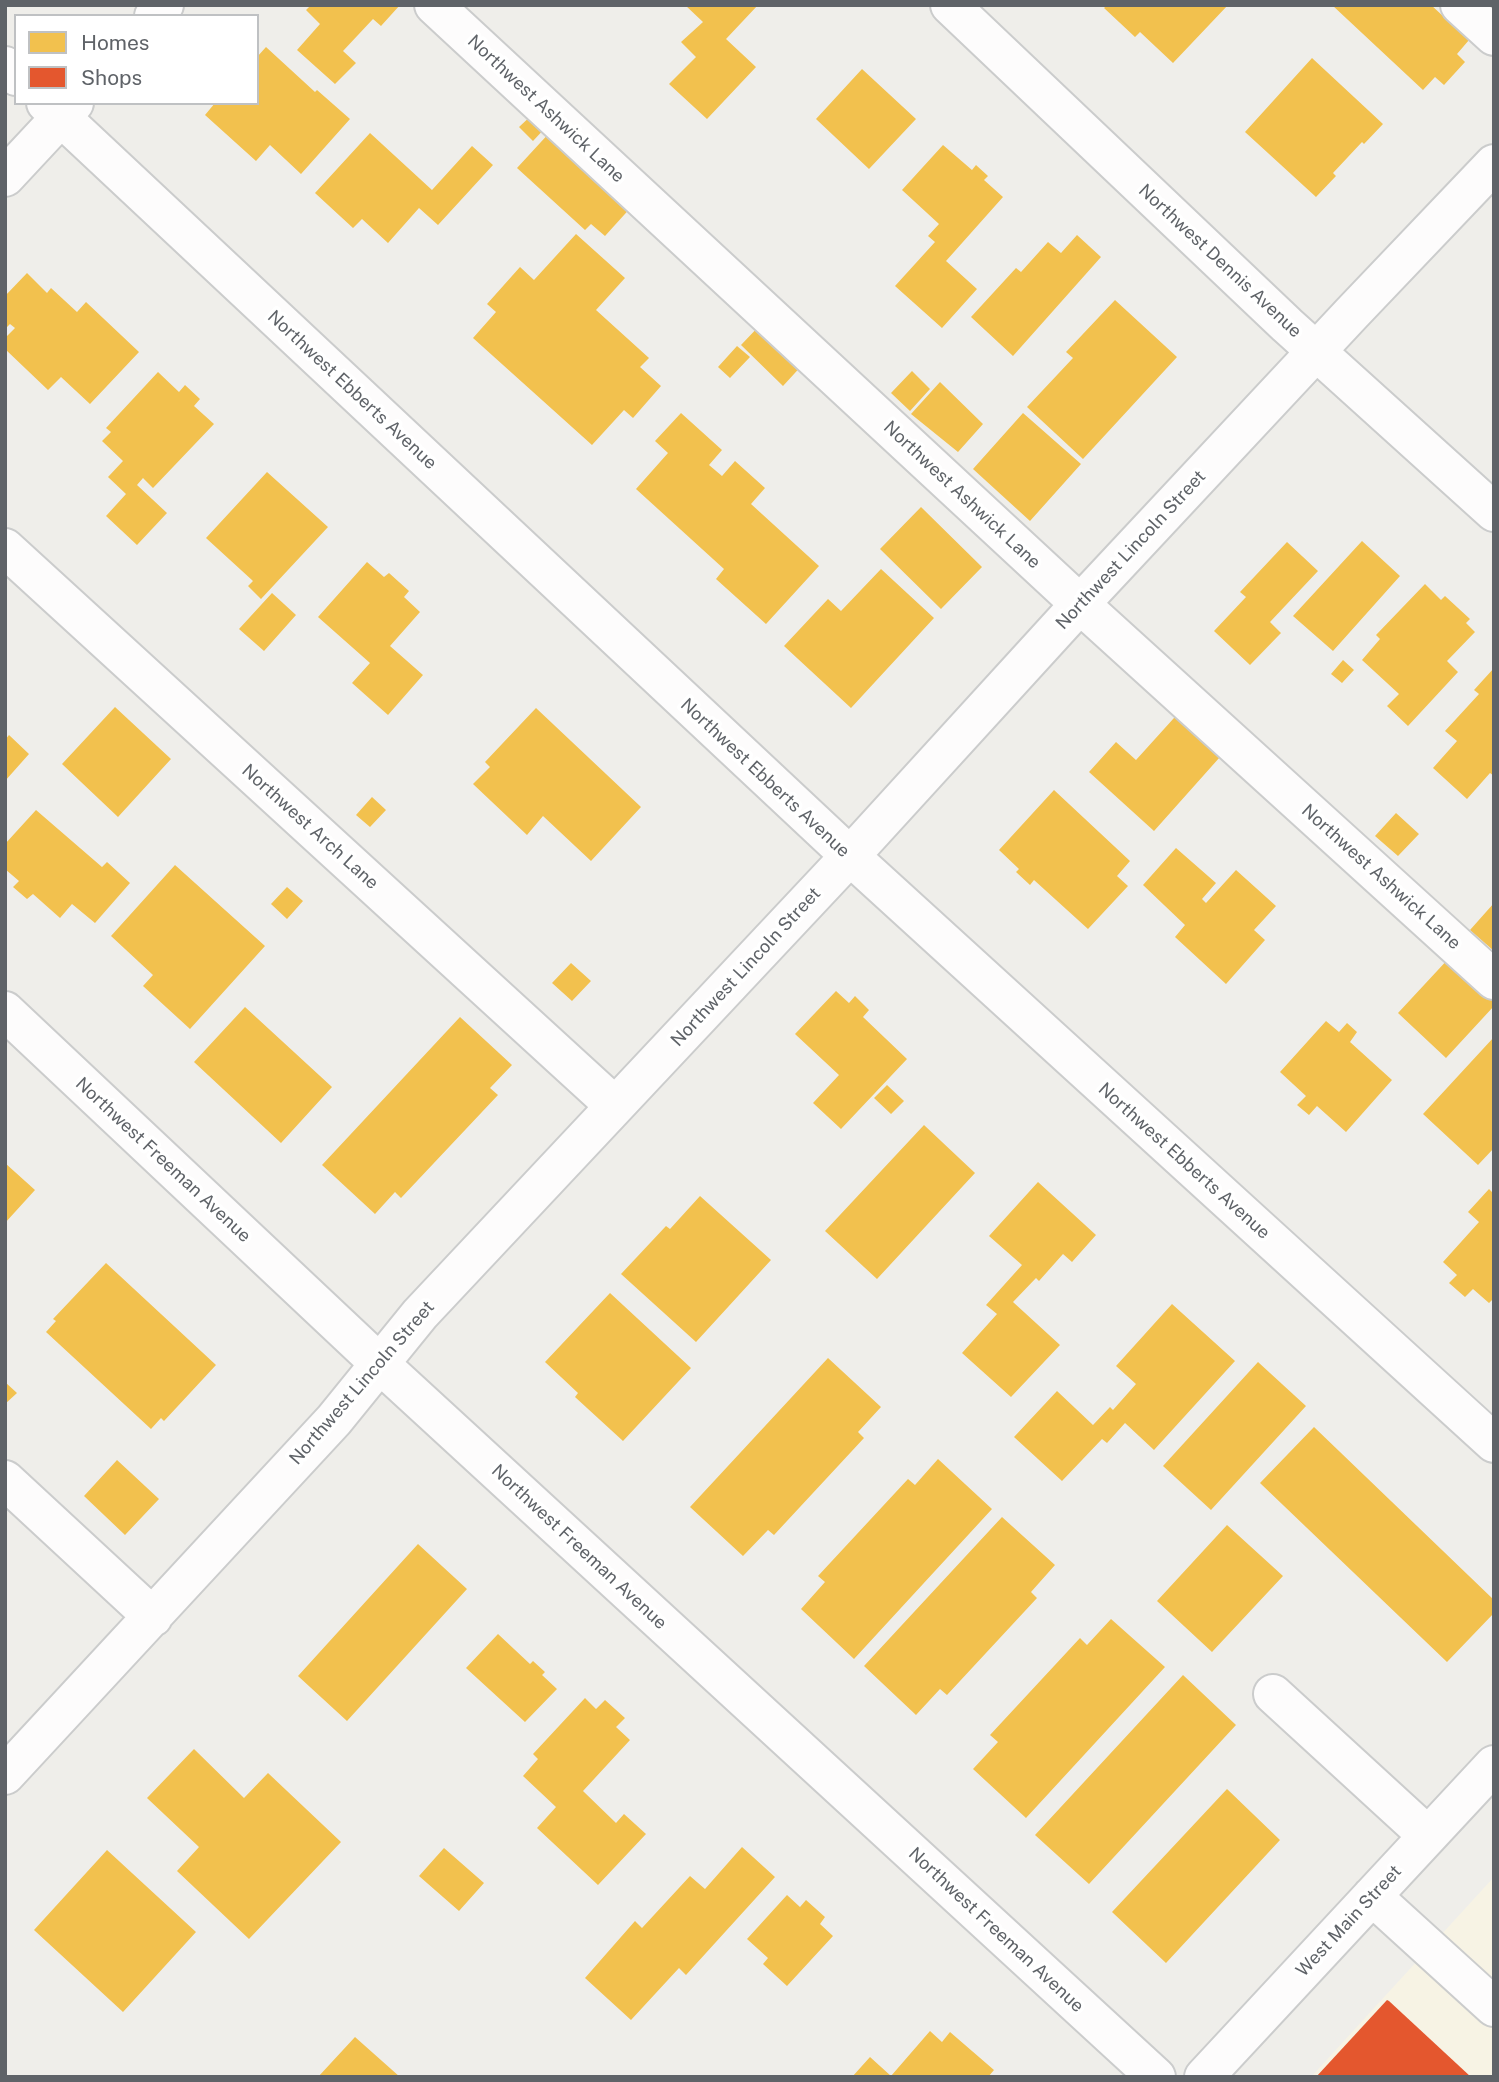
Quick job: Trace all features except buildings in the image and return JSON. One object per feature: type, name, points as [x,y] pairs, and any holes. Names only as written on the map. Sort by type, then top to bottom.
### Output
[{"type":"street","name":"Northwest Ashwick Lane","points":[[435,5],[1080,604],[1494,980]]},
{"type":"street","name":"Northwest Dennis Avenue","points":[[950,5],[1316,351],[1494,512]]},
{"type":"street","points":[[1460,5],[1494,36]]},
{"type":"street","points":[[5,177],[60,108]]},
{"type":"street","name":"Northwest Ebberts Avenue","points":[[60,108],[850,856],[1494,1443]]},
{"type":"street","name":"Northwest Lincoln Street","points":[[5,1775],[347,1405],[415,1319],[850,856],[1316,351],[1494,164]]},
{"type":"street","name":"Northwest Arch Lane","points":[[5,548],[615,1106]]},
{"type":"street","name":"Northwest Freeman Avenue","points":[[5,1012],[380,1364],[1156,2077]]},
{"type":"street","points":[[5,1480],[153,1617]]},
{"type":"street","points":[[1273,1694],[1428,1836]]},
{"type":"street","name":"West Main Street","points":[[1203,2077],[1494,1765]]},
{"type":"street","points":[[1372,1896],[1494,2007]]},
{"type":"shaded area","points":[[1494,1877],[1494,2077],[1311,2077]]}]
